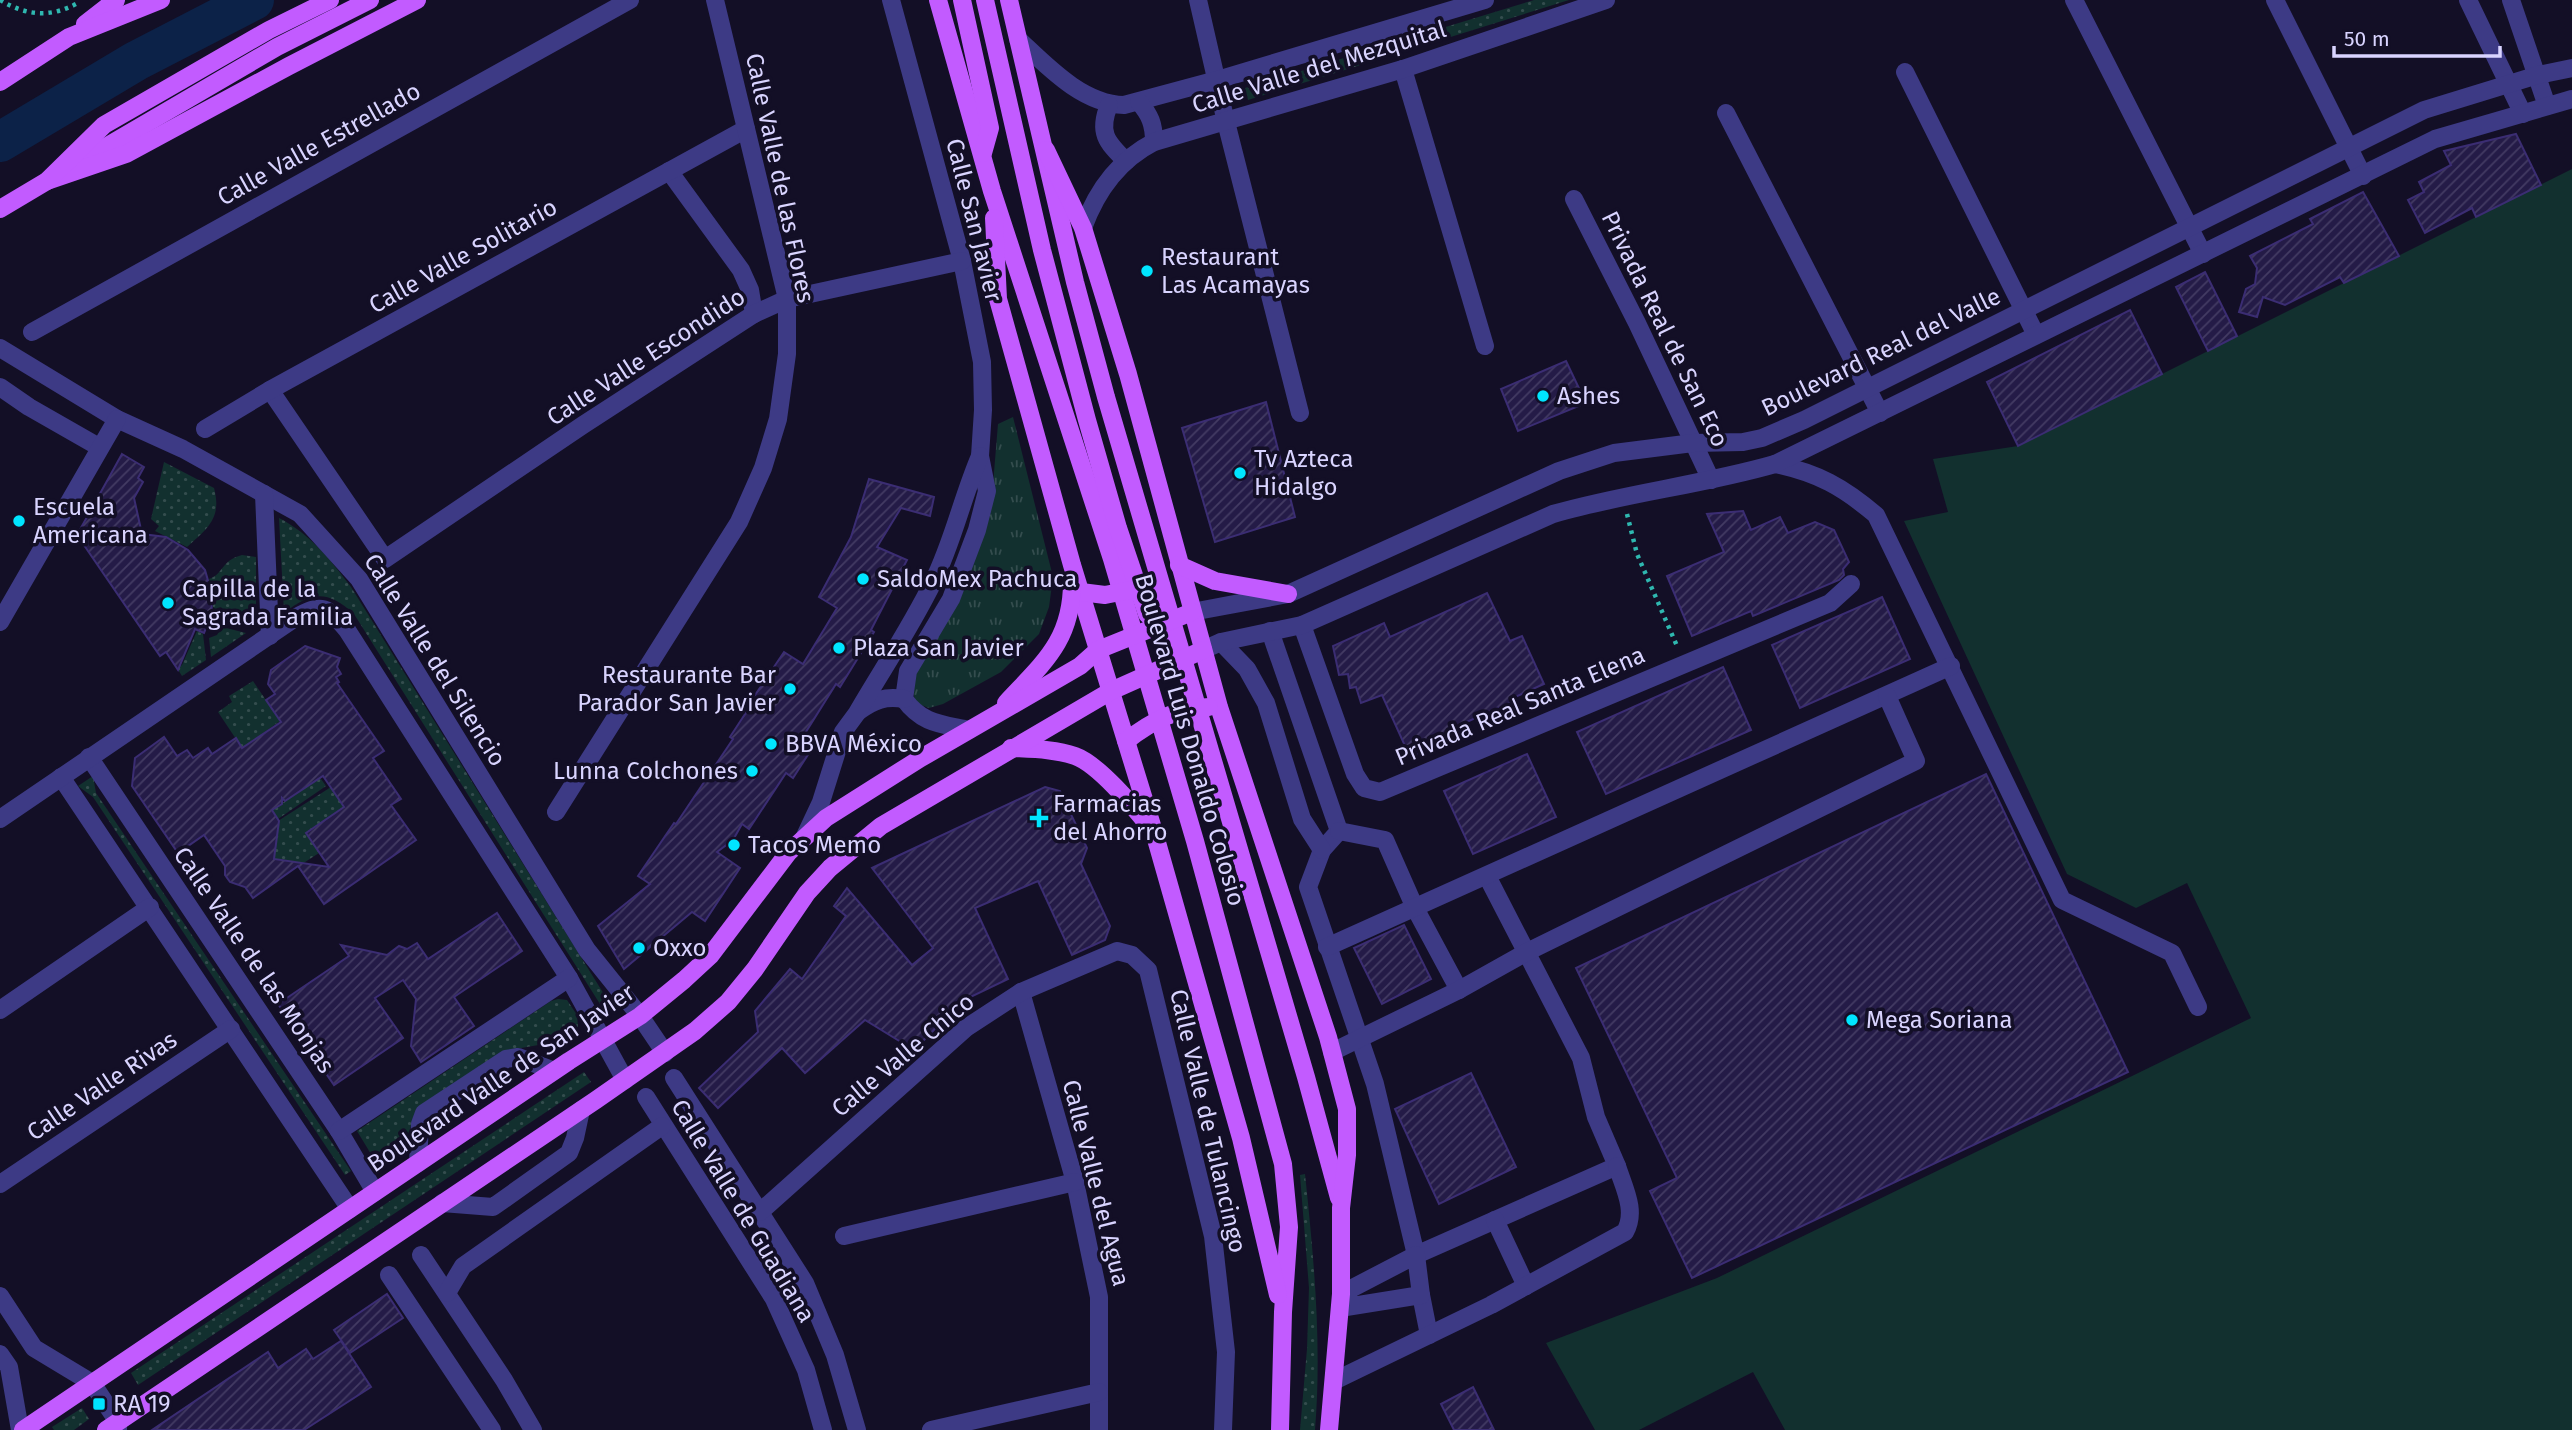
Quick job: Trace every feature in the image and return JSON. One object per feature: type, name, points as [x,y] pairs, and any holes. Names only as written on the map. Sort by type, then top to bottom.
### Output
[{"type":"main road","points":[[69,37],[116,0]]},
{"type":"main road","points":[[1,78],[132,0]]},
{"type":"main road","points":[[69,37],[161,0]]},
{"type":"main road","points":[[47,181],[104,125],[269,30],[330,0]]},
{"type":"main road","points":[[0,209],[277,47],[370,0]]},
{"type":"main road","points":[[47,181],[126,154],[417,0]]},
{"type":"main road","name":"Boulevard Luis Donaldo Colosio","points":[[938,0],[992,191],[1112,559],[1195,841],[1283,1164],[1289,1227],[1283,1312],[1280,1430]]},
{"type":"main road","points":[[962,0],[990,128],[982,155]]},
{"type":"main road","points":[[985,0],[1042,250],[1118,528],[1147,614],[1180,644]]},
{"type":"main road","name":"Boulevard Luis Donaldo Colosio","points":[[1009,0],[1046,150],[1074,282],[1306,1077],[1341,1208]]},
{"type":"main road","name":"Boulevard Luis Donaldo Colosio","points":[[1046,150],[1083,228],[1128,374],[1219,707],[1332,1052],[1347,1109],[1347,1155],[1341,1208],[1341,1301],[1329,1430]]},
{"type":"main road","name":"Boulevard Luis Donaldo Colosio","points":[[992,191],[998,299],[1072,565],[1154,832],[1241,1138],[1283,1312]]},
{"type":"main road","points":[[1081,593],[1105,594],[1132,590],[1178,562],[1215,581],[1288,594]]},
{"type":"main road","points":[[994,716],[1057,647],[1067,626],[1072,603],[1072,565]]},
{"type":"main road","name":"Boulevard Valle de San Javier","points":[[22,1430],[554,1071],[640,1016],[710,956],[772,872],[805,836],[848,803],[1080,666],[1098,650],[1192,612]]},
{"type":"main road","points":[[114,1427],[665,1053],[728,1002],[755,969],[807,893],[830,868],[881,826],[1111,691],[1203,650]]},
{"type":"main road","points":[[1126,741],[1169,714],[1194,708],[1219,707]]},
{"type":"main road","points":[[1011,748],[1041,749],[1077,757],[1115,788],[1154,832]]},
{"type":"street","name":"Calle Valle Estrellado","points":[[32,332],[630,0]]},
{"type":"street","name":"Calle Valle de las Flores","points":[[556,812],[738,523],[763,468],[780,406],[787,354],[786,299],[715,0]]},
{"type":"street","name":"Calle San Javier","points":[[891,0],[962,261],[982,362],[980,456],[987,491],[977,530],[955,590],[908,671],[904,699]]},
{"type":"street","points":[[1198,0],[1300,413]]},
{"type":"street","name":"Calle Valle del Mezquital","points":[[1109,105],[1124,106],[1139,102],[1485,0]]},
{"type":"street","points":[[2074,0],[2203,254]]},
{"type":"street","points":[[2275,0],[2363,176]]},
{"type":"street","points":[[2468,0],[2523,114]]},
{"type":"street","points":[[2511,0],[2547,106]]},
{"type":"street","name":"Calle Valle del Mezquital","points":[[1083,228],[1103,187],[1138,150],[1154,142],[1404,69],[1599,1]]},
{"type":"street","points":[[1018,39],[1067,83],[1109,105],[1103,120],[1104,132],[1112,148],[1126,161]]},
{"type":"street","name":"Boulevard Real del Valle","points":[[1192,612],[1288,594],[1559,471],[1614,453],[1762,438],[1804,420],[2424,110],[2538,75],[2572,68]]},
{"type":"street","points":[[1404,69],[1485,346]]},
{"type":"street","points":[[1905,72],[2036,335]]},
{"type":"street","points":[[1203,650],[1220,642],[1302,625],[1553,514],[1775,464],[2435,139],[2572,99]]},
{"type":"street","points":[[1139,102],[1150,115],[1154,142]]},
{"type":"street","points":[[1726,113],[1880,413]]},
{"type":"street","name":"Calle Valle Solitario","points":[[205,429],[270,390],[746,129]]},
{"type":"street","points":[[669,172],[741,270],[750,290],[754,314]]},
{"type":"street","name":"Privada Real de San Eco","points":[[1574,199],[1637,323],[1711,480]]},
{"type":"street","name":"Calle Valle Escondido","points":[[270,390],[385,559],[583,425],[754,314],[786,299],[962,261]]},
{"type":"street","name":"Calle Valle del Silencio","points":[[0,348],[117,419],[183,449],[300,514],[359,579],[587,950],[640,1016],[665,1053]]},
{"type":"street","points":[[0,387],[99,447]]},
{"type":"street","points":[[0,622],[117,419]]},
{"type":"street","points":[[1762,438],[1775,464]]},
{"type":"street","name":"Calle San Javier","points":[[805,836],[821,802],[843,732],[857,713],[933,581],[980,456]]},
{"type":"street","points":[[1775,464],[1802,469],[1825,478],[1877,514],[2062,900],[2172,953],[2198,1007]]},
{"type":"street","points":[[264,494],[270,636]]},
{"type":"street","points":[[957,523],[977,530]]},
{"type":"street","points":[[933,581],[955,590]]},
{"type":"street","name":"Privada Real Santa Elena","points":[[1302,625],[1355,774],[1364,788],[1380,792],[1830,603],[1851,584]]},
{"type":"street","points":[[0,819],[8,805],[61,777],[313,608],[323,608],[336,617],[347,630],[569,978],[625,1080]]},
{"type":"street","points":[[1270,631],[1339,831]]},
{"type":"street","points":[[1220,642],[1247,669],[1266,703],[1302,819],[1322,850]]},
{"type":"street","points":[[1327,947],[1951,666]]},
{"type":"street","points":[[1332,1052],[1459,990],[1525,953],[1916,761],[1887,696]]},
{"type":"street","points":[[857,713],[880,699],[904,699],[913,712],[927,721],[969,730]]},
{"type":"street","name":"Calle Valle de las Monjas","points":[[89,757],[339,1131],[375,1192]]},
{"type":"street","points":[[61,777],[351,1209]]},
{"type":"street","points":[[1339,831],[1322,850],[1308,887],[1374,1084],[1416,1255],[1420,1295],[1429,1335]]},
{"type":"street","points":[[1339,831],[1385,841],[1415,908],[1459,990]]},
{"type":"street","points":[[1334,1381],[1526,1286],[1625,1232],[1631,1221],[1629,1204],[1617,1166],[1596,1117],[1581,1058],[1487,876]]},
{"type":"street","points":[[0,1010],[150,907]]},
{"type":"street","name":"Calle Valle Chico","points":[[760,1212],[967,1028],[1021,992],[1116,951],[1132,955]]},
{"type":"street","name":"Calle Valle de Tulancingo","points":[[1132,955],[1147,970],[1213,1236],[1226,1352],[1223,1430]]},
{"type":"street","name":"Boulevard Valle de San Javier","points":[[339,1131],[569,978]]},
{"type":"street","name":"Calle Valle del Agua","points":[[1021,992],[1075,1182],[1100,1297],[1099,1430]]},
{"type":"street","name":"Calle Valle Rivas","points":[[0,1184],[232,1029]]},
{"type":"street","points":[[418,1163],[420,1124],[425,1113],[506,1059],[518,1057],[554,1071]]},
{"type":"street","name":"Calle Valle de Guadiana","points":[[674,1078],[805,1283],[835,1355],[857,1430]]},
{"type":"street","name":"Calle Valle de Guadiana","points":[[646,1097],[774,1299],[806,1370],[823,1430]]},
{"type":"street","points":[[442,1203],[492,1207],[569,1153],[581,1110]]},
{"type":"street","points":[[447,1293],[463,1266],[662,1126]]},
{"type":"street","points":[[1341,1301],[1416,1255],[1617,1166]]},
{"type":"street","points":[[844,1236],[1075,1182]]},
{"type":"street","points":[[1495,1220],[1526,1286]]},
{"type":"street","points":[[421,1255],[504,1380],[533,1430]]},
{"type":"street","points":[[389,1275],[487,1428]]},
{"type":"street","points":[[1341,1301],[1420,1295]]},
{"type":"street","points":[[0,1296],[34,1348],[92,1383],[114,1427]]},
{"type":"street","points":[[22,1430],[4,1361],[34,1348]]},
{"type":"street","points":[[931,1430],[1099,1392]]},
{"type":"path","points":[[0,0],[15,9],[47,15],[65,10],[83,0]]},
{"type":"path","points":[[1623,497],[1637,554],[1684,663]]},
{"type":"green space","points":[[1534,0],[1569,0],[1248,100],[1245,88]]},
{"type":"green space","points":[[2572,169],[2572,1430],[1785,1430],[1753,1372],[1639,1430],[1595,1430],[1546,1343],[1717,1278],[2251,1018],[2187,883],[2136,908],[2067,874],[1904,521],[1948,512],[1933,459],[2018,446]]},
{"type":"green space","points":[[1013,417],[1053,577],[1049,607],[1039,634],[1001,672],[943,704],[929,708],[916,703],[911,685],[991,509],[998,424]]},
{"type":"green space","points":[[164,462],[214,488],[215,515],[207,528],[187,547],[155,531],[159,526],[151,519]]},
{"type":"green space","points":[[279,518],[310,539],[351,587],[607,999],[600,1004],[354,614],[335,600],[319,596],[311,597],[284,613]]},
{"type":"green space","points":[[242,555],[256,557],[256,616],[251,628],[222,622],[222,615],[213,607],[213,591],[209,579],[230,561]]},
{"type":"green space","points":[[222,627],[246,633],[211,657],[209,638],[217,635]]},
{"type":"green space","points":[[197,631],[203,634],[206,660],[182,676],[177,668],[182,665]]},
{"type":"green space","points":[[253,681],[280,721],[242,748],[218,712],[232,702],[229,696]]},
{"type":"green space","points":[[282,724],[326,786],[278,819],[272,810],[310,784]]},
{"type":"green space","points":[[93,776],[96,793],[351,1171],[345,1175],[93,797],[78,786]]},
{"type":"green space","points":[[331,787],[344,807],[306,833],[319,853],[282,877],[284,860],[274,859],[264,830]]},
{"type":"green space","points":[[567,1000],[577,1015],[578,1027],[564,1038],[550,1043],[504,1051],[417,1110],[407,1141],[399,1153],[383,1160],[371,1154],[357,1131],[551,1001]]},
{"type":"green space","points":[[584,1072],[591,1082],[138,1385],[131,1373]]},
{"type":"green space","points":[[1305,1174],[1317,1334],[1315,1430],[1300,1430],[1309,1288],[1300,1175]]},
{"type":"green space","points":[[82,1408],[89,1419],[74,1430],[54,1430],[52,1427]]},
{"type":"building","points":[[2516,134],[2541,185],[2476,217],[2472,208],[2425,233],[2408,200],[2424,192],[2419,182],[2451,165],[2444,151]]},
{"type":"building","points":[[2363,192],[2399,256],[2344,283],[2340,277],[2285,305],[2263,297],[2257,317],[2239,312],[2246,289],[2255,284],[2257,268],[2250,256],[2313,224],[2310,219]]},
{"type":"building","points":[[2205,272],[2237,336],[2208,351],[2176,287]]},
{"type":"building","points":[[2130,310],[2162,374],[2018,446],[1987,382]]},
{"type":"building","name":"Ashes","points":[[1566,361],[1586,403],[1518,431],[1501,389]]},
{"type":"building","name":"Tv Azteca Hidalgo","points":[[1266,402],[1295,517],[1215,542],[1182,428]]},
{"type":"building","name":"Capilla de la Sagrada Familia","points":[[122,454],[144,467],[138,478],[143,482],[134,498],[142,534],[166,537],[188,550],[205,570],[211,591],[212,614],[204,633],[195,629],[178,670],[166,652],[160,656],[77,535]]},
{"type":"building","points":[[869,479],[934,497],[930,516],[901,508],[877,547],[907,560],[871,630],[874,632],[840,687],[836,684],[799,743],[811,750],[793,778],[786,773],[749,829],[742,824],[733,840],[717,852],[740,868],[705,921],[692,912],[624,969],[598,926],[650,884],[638,876],[733,739],[730,737],[749,708],[747,707],[784,652],[803,664],[837,608],[819,597],[851,537]]},
{"type":"building","points":[[1743,511],[1751,530],[1780,517],[1788,533],[1815,522],[1834,530],[1849,562],[1843,569],[1844,575],[1839,580],[1753,616],[1751,611],[1692,636],[1667,576],[1724,552],[1707,514]]},
{"type":"building","points":[[1487,593],[1510,641],[1522,636],[1544,684],[1515,697],[1516,700],[1462,724],[1466,734],[1410,757],[1382,695],[1361,703],[1356,687],[1350,688],[1348,674],[1339,675],[1333,646],[1384,623],[1390,637]]},
{"type":"building","points":[[1882,597],[1910,659],[1800,708],[1772,645]]},
{"type":"building","points":[[305,646],[340,658],[337,667],[341,674],[336,677],[339,682],[337,683],[384,751],[373,758],[401,799],[391,805],[416,840],[324,904],[298,866],[253,898],[245,887],[230,882],[225,875],[225,866],[204,835],[178,853],[132,786],[135,758],[164,737],[177,756],[187,750],[193,758],[208,748],[212,754],[236,738],[242,748],[281,722],[266,700],[275,694],[268,684],[271,670]],"holes":[[[323,776],[344,807],[306,833],[329,867],[274,859],[279,821],[272,810],[282,804],[282,798],[285,801]]]},
{"type":"building","points":[[1723,667],[1751,730],[1606,794],[1577,732]]},
{"type":"building","points":[[1527,754],[1556,817],[1473,854],[1444,791]]},
{"type":"building","name":"Mega Soriana","points":[[1986,774],[2128,1072],[1692,1278],[1650,1191],[1677,1178],[1576,968]]},
{"type":"building","points":[[1045,787],[1060,791],[1087,848],[1081,864],[1110,926],[1105,940],[1072,955],[1038,881],[975,908],[1008,979],[964,1000],[914,1050],[865,1020],[805,1073],[782,1048],[718,1108],[699,1088],[758,1032],[755,1011],[790,969],[802,979],[846,916],[834,906],[847,888],[912,965],[933,948],[872,868]]},
{"type":"building","points":[[497,913],[522,951],[454,997],[474,1026],[421,1062],[411,1046],[416,999],[403,980],[375,998],[403,1038],[334,1085],[278,1004],[349,956],[341,945],[387,955],[399,946],[407,949],[417,943],[428,959]]},
{"type":"building","points":[[1404,925],[1431,979],[1382,1004],[1354,948]]},
{"type":"building","points":[[1471,1073],[1516,1167],[1439,1204],[1395,1109]]},
{"type":"building","points":[[387,1294],[403,1318],[350,1353],[334,1330]]},
{"type":"building","points":[[341,1341],[371,1387],[304,1430],[152,1430],[268,1352],[278,1368],[306,1349],[313,1359]]},
{"type":"building","points":[[1473,1387],[1494,1430],[1454,1430],[1441,1404]]},
{"type":"waterway","points":[[0,142],[136,61],[254,0]]},
{"type":"place","name":"Restaurant Las Acamayas","points":[[1147,271]]},
{"type":"place","name":"Ashes","points":[[1543,396]]},
{"type":"place","name":"Tv Azteca Hidalgo","points":[[1240,473]]},
{"type":"place","name":"Escuela Americana","points":[[19,521]]},
{"type":"place","name":"SaldoMex Pachuca","points":[[863,579]]},
{"type":"place","name":"Capilla de la Sagrada Familia","points":[[168,603]]},
{"type":"place","name":"Plaza San Javier","points":[[839,648]]},
{"type":"place","name":"Restaurante Bar Parador San Javier","points":[[790,689]]},
{"type":"place","name":"BBVA México","points":[[771,744]]},
{"type":"place","name":"Lunna Colchones","points":[[752,771]]},
{"type":"place","name":"Farmacias del Ahorro","points":[[1039,818]]},
{"type":"place","name":"Tacos Memo","points":[[734,845]]},
{"type":"place","name":"Oxxo","points":[[639,948]]},
{"type":"place","name":"Mega Soriana","points":[[1852,1020]]},
{"type":"place","name":"RA 19","points":[[99,1404]]}]
